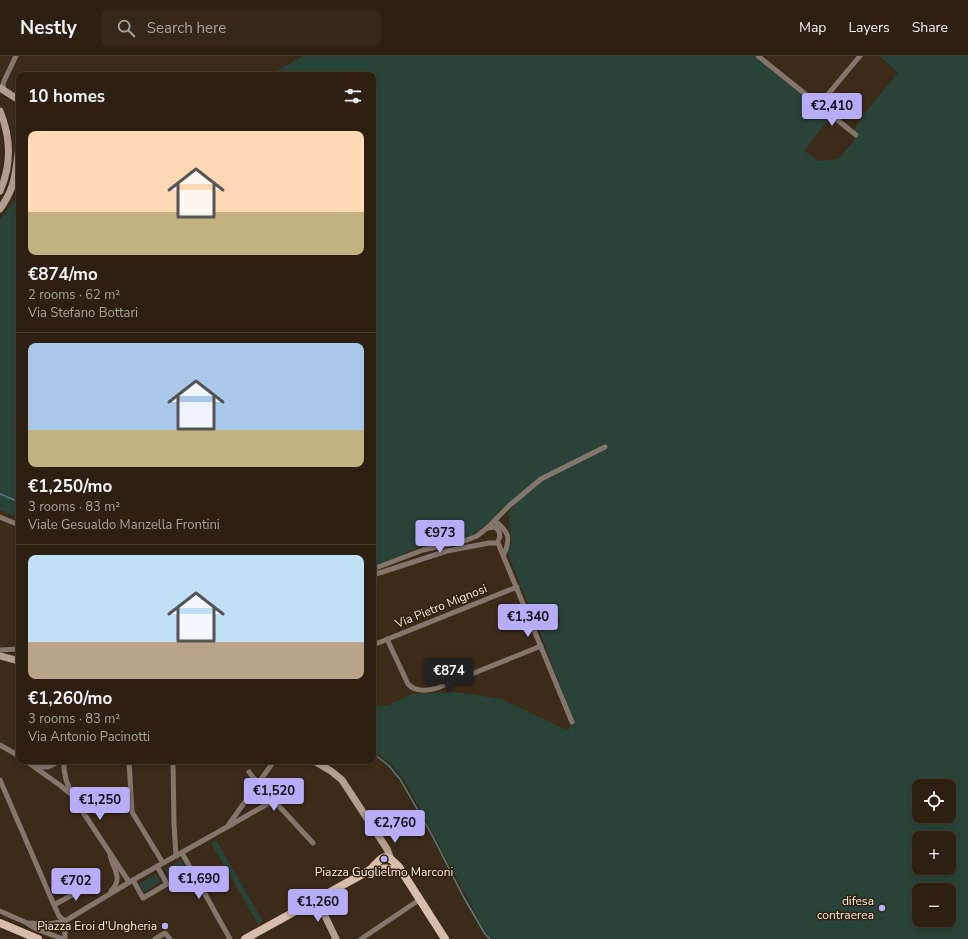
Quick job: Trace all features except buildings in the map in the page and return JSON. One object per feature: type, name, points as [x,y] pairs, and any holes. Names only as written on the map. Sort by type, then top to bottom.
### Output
[{"type":"main road","points":[[2,89],[16,98]]},
{"type":"main road","points":[[0,111],[8,134],[9,150],[6,175],[0,191]]},
{"type":"main road","points":[[0,209],[9,195],[14,182],[16,168]]},
{"type":"main road","points":[[0,656],[16,660]]},
{"type":"main road","points":[[319,764],[342,780],[387,849],[386,862]]},
{"type":"main road","points":[[245,939],[386,862],[399,867],[445,939]]},
{"type":"main road","points":[[317,899],[336,939]]},
{"type":"main road","points":[[0,923],[38,939]]},
{"type":"street","points":[[2,89],[2,85],[16,56]]},
{"type":"street","points":[[758,56],[856,135]]},
{"type":"street","points":[[819,105],[860,56]]},
{"type":"street","points":[[376,567],[427,549],[467,540],[477,536],[495,521],[510,505],[541,479],[605,447]]},
{"type":"street","points":[[0,517],[16,524]]},
{"type":"street","points":[[495,521],[504,529],[508,536],[508,544],[504,554]]},
{"type":"street","points":[[487,528],[495,527],[500,531],[500,537],[497,543]]},
{"type":"street","points":[[376,574],[447,551],[489,543],[497,543]]},
{"type":"street","points":[[497,543],[504,554],[572,722]]},
{"type":"street","name":"Via Pietro Mignosi","points":[[376,644],[517,587]]},
{"type":"street","points":[[387,639],[408,684],[412,688],[421,690],[438,688],[541,646]]},
{"type":"street","points":[[0,650],[16,649]]},
{"type":"street","points":[[0,744],[16,754]]},
{"type":"street","points":[[31,764],[74,797]]},
{"type":"street","points":[[36,767],[48,767],[54,764]]},
{"type":"street","points":[[64,764],[66,780],[74,797],[108,850],[143,898],[167,884],[157,866]]},
{"type":"street","points":[[129,764],[132,812],[163,863]]},
{"type":"street","points":[[173,764],[176,856]]},
{"type":"street","points":[[227,827],[272,764]]},
{"type":"street","points":[[249,772],[263,790],[269,803]]},
{"type":"street","points":[[0,780],[59,916],[65,921]]},
{"type":"street","points":[[27,923],[49,924],[65,921],[131,881],[269,803],[280,805],[313,842]]},
{"type":"street","points":[[108,850],[112,864],[118,875],[116,883],[109,894]]},
{"type":"street","points":[[182,852],[230,939]]},
{"type":"street","points":[[54,905],[90,884]]},
{"type":"street","points":[[361,939],[420,900]]},
{"type":"street","points":[[0,911],[27,923],[34,928],[64,939],[65,921]]},
{"type":"street","points":[[155,939],[165,933],[170,939]]},
{"type":"green space","points":[[303,56],[754,56],[830,117],[804,151],[819,161],[838,159],[859,135],[853,130],[864,114],[897,74],[898,72],[879,56],[968,56],[968,939],[492,939],[486,933],[404,779],[390,763],[376,752],[376,705],[387,706],[412,694],[456,692],[502,699],[568,731],[570,726],[575,724],[539,630],[561,621],[554,605],[532,613],[507,552],[512,542],[508,512],[515,505],[512,501],[470,537],[427,545],[409,551],[394,560],[376,565],[376,72],[274,72]]},
{"type":"green space","points":[[16,198],[16,517],[0,510],[0,219]]},
{"type":"green space","points":[[554,610],[559,621],[542,628],[537,617]]},
{"type":"green space","points":[[216,840],[263,921],[258,924],[211,843]]},
{"type":"green space","points":[[181,860],[189,874],[174,883],[173,877],[169,877],[165,869]]},
{"type":"green space","points":[[156,874],[160,882],[144,892],[139,884]]},
{"type":"waterway","points":[[0,494],[16,501]]},
{"type":"waterway","points":[[376,755],[389,766],[400,779],[432,835],[463,896],[485,934],[490,939]]},
{"type":"place","name":"Piazza Guglielmo Marconi","points":[[384,859]]},
{"type":"place","name":"difesa contraerea","points":[[882,908]]},
{"type":"place","name":"Piazza Eroi d'Ungheria","points":[[165,926]]}]
